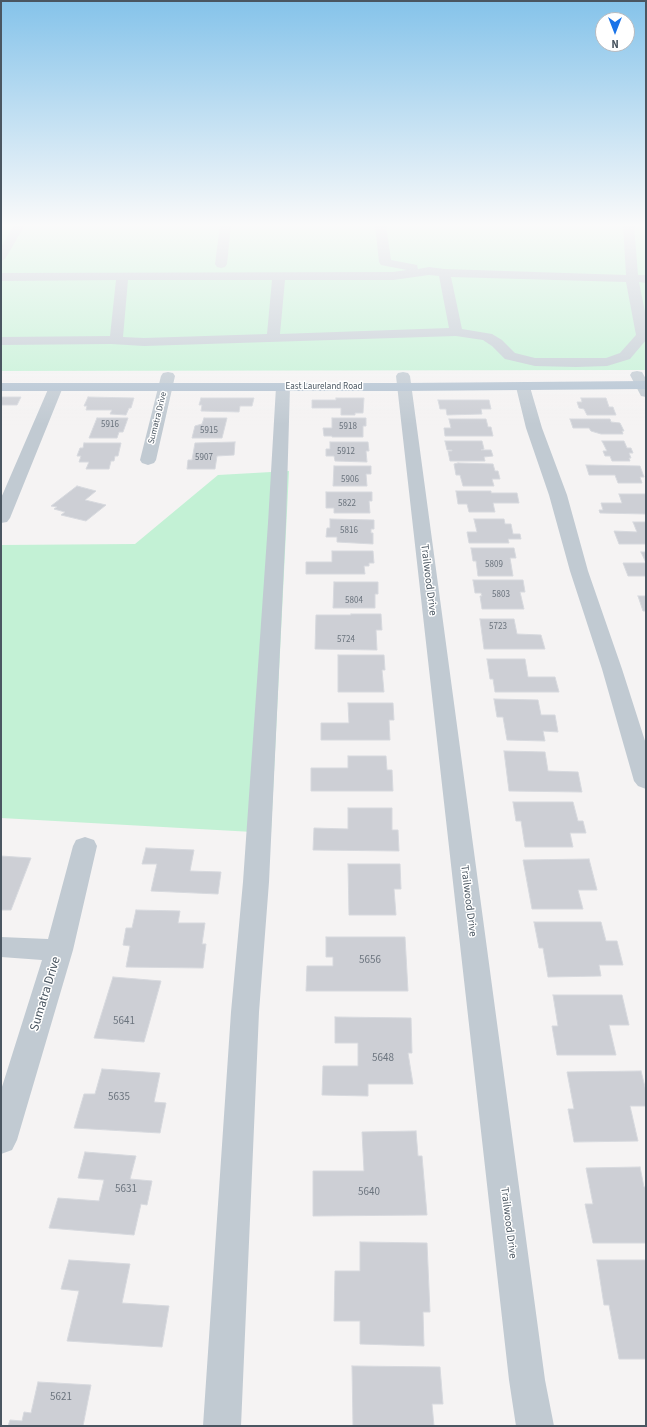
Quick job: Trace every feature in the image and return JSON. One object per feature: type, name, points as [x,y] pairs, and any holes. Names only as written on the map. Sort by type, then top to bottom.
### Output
[{"type":"main road","name":"East Laureland Road","points":[[1,376],[283,388],[404,382],[522,387],[644,383]]},
{"type":"main road","name":"East Laureland Road","points":[[1,387],[56,387],[167,382],[644,383]]},
{"type":"street","points":[[116,340],[121,292]]},
{"type":"street","points":[[273,338],[277,292]]},
{"type":"street","points":[[448,292],[456,332]]},
{"type":"street","points":[[1,341],[116,340],[144,342],[456,332],[487,336],[497,343],[510,356],[535,362],[607,362],[625,356],[642,335],[634,292]]},
{"type":"street","name":"Sumatra Drive","points":[[148,460],[167,382]]},
{"type":"street","name":"Trailwood Drive","points":[[404,382],[522,1340],[535,1426]]},
{"type":"street","points":[[1,518],[56,387]]},
{"type":"street","points":[[522,387],[534,428],[558,495],[579,571],[610,662],[646,781]]},
{"type":"street","points":[[222,1426],[245,1012],[256,882],[277,531],[283,388]]},
{"type":"street","name":"Sumatra Drive","points":[[1,1140],[59,950],[85,846]]},
{"type":"street","points":[[1,947],[59,950]]},
{"type":"green space","points":[[1,292],[646,292],[646,370],[1,371]]},
{"type":"green space","points":[[289,471],[271,833],[1,818],[1,545],[135,544],[218,475]]},
{"type":"building","points":[[1,397],[21,397],[17,405],[1,405]]},
{"type":"building","points":[[88,397],[134,398],[131,408],[129,408],[126,415],[110,414],[112,410],[86,410],[87,406],[84,406]]},
{"type":"building","points":[[201,398],[254,398],[252,406],[240,406],[239,412],[201,411],[202,405],[199,405]]},
{"type":"building","points":[[336,398],[364,398],[363,413],[355,413],[355,415],[341,415],[341,408],[312,408],[312,400],[336,400]]},
{"type":"building","points":[[581,398],[606,398],[609,407],[613,407],[616,415],[587,415],[584,409],[579,408],[577,402],[582,402]]},
{"type":"building","points":[[438,400],[489,400],[491,409],[481,409],[482,414],[447,415],[446,409],[440,409]]},
{"type":"building","points":[[97,418],[128,418],[123,432],[119,432],[117,438],[89,438]]},
{"type":"building","points":[[204,418],[227,418],[222,438],[192,438],[195,426],[202,424]]},
{"type":"building","points":[[332,418],[366,418],[366,426],[363,426],[363,437],[324,436],[323,428],[332,428]]},
{"type":"building","points":[[449,419],[486,419],[488,427],[491,427],[493,436],[445,436],[444,428],[451,428]]},
{"type":"building","points":[[570,419],[610,419],[611,422],[620,423],[624,431],[622,431],[623,434],[601,434],[591,431],[589,428],[573,428]]},
{"type":"building","points":[[445,441],[482,441],[484,449],[481,450],[491,450],[493,456],[484,457],[485,461],[450,461],[448,451],[452,450],[447,450]]},
{"type":"building","points":[[602,441],[624,441],[627,448],[631,448],[633,453],[629,453],[631,458],[629,458],[630,461],[612,461],[610,456],[605,456],[603,451],[607,451]]},
{"type":"building","points":[[235,442],[234,455],[217,456],[215,469],[187,469],[188,460],[192,460],[195,443]]},
{"type":"building","points":[[330,442],[368,442],[369,451],[366,451],[367,462],[335,461],[334,456],[326,456],[326,449],[330,449]]},
{"type":"building","points":[[84,443],[121,443],[118,456],[115,456],[114,461],[111,461],[109,469],[86,469],[89,462],[79,462],[81,456],[77,456],[80,448],[83,448]]},
{"type":"building","points":[[454,464],[493,464],[495,471],[498,471],[500,479],[492,479],[494,486],[463,486],[460,475],[456,475]]},
{"type":"building","points":[[586,465],[640,466],[644,477],[640,477],[642,483],[618,483],[615,475],[589,475]]},
{"type":"building","points":[[334,466],[371,466],[371,474],[366,474],[367,486],[333,486]]},
{"type":"building","points":[[77,486],[96,491],[85,500],[106,505],[86,521],[61,515],[65,512],[54,509],[57,507],[51,506]]},
{"type":"building","points":[[456,491],[517,493],[519,503],[493,503],[495,512],[469,512],[467,504],[458,504]]},
{"type":"building","points":[[326,492],[372,492],[372,501],[369,501],[370,513],[334,513],[334,508],[326,508]]},
{"type":"building","points":[[619,494],[646,494],[646,514],[600,513],[599,510],[603,510],[601,503],[622,503]]},
{"type":"building","points":[[330,519],[374,520],[374,529],[371,529],[371,533],[373,533],[373,544],[337,542],[337,537],[326,537],[327,528],[330,528]]},
{"type":"building","points":[[474,519],[504,519],[505,524],[511,524],[513,534],[520,534],[521,539],[508,539],[509,543],[469,543],[467,532],[477,532]]},
{"type":"building","points":[[633,522],[646,522],[646,544],[619,544],[614,531],[637,532]]},
{"type":"building","points":[[471,548],[514,548],[516,558],[510,558],[513,576],[478,576],[476,561],[473,561]]},
{"type":"building","points":[[332,551],[373,551],[374,563],[369,563],[369,566],[364,566],[365,574],[306,574],[306,562],[332,562]]},
{"type":"building","points":[[641,552],[646,552],[646,563]]},
{"type":"building","points":[[623,563],[646,563],[646,576],[628,576]]},
{"type":"building","points":[[473,580],[523,580],[525,592],[520,592],[524,609],[482,609],[480,596],[482,596],[481,593],[475,593]]},
{"type":"building","points":[[334,582],[378,582],[378,594],[375,594],[375,608],[333,608]]},
{"type":"building","points":[[638,596],[646,596],[646,611],[643,611]]},
{"type":"building","points":[[381,614],[382,630],[376,630],[377,650],[315,649],[316,615]]},
{"type":"building","points":[[480,619],[514,619],[517,634],[541,635],[545,649],[484,649]]},
{"type":"building","points":[[338,655],[384,655],[385,670],[382,670],[384,692],[338,692]]},
{"type":"building","points":[[487,659],[525,659],[528,677],[555,677],[559,692],[495,692],[493,679],[490,679]]},
{"type":"building","points":[[494,699],[538,700],[541,715],[555,715],[558,732],[543,731],[545,741],[507,740],[503,717],[497,717]]},
{"type":"building","points":[[348,703],[393,703],[394,720],[389,720],[390,740],[321,740],[321,723],[349,723]]},
{"type":"building","points":[[504,751],[545,752],[548,771],[578,772],[582,792],[509,791]]},
{"type":"building","points":[[348,756],[386,756],[387,770],[392,770],[393,791],[311,791],[311,768],[348,768]]},
{"type":"building","points":[[513,802],[573,802],[578,821],[583,821],[586,833],[570,833],[573,847],[525,847],[521,821],[516,821]]},
{"type":"building","points":[[348,808],[392,808],[392,830],[398,830],[399,851],[313,850],[314,828],[348,829]]},
{"type":"building","points":[[146,848],[194,850],[190,871],[221,872],[218,894],[151,891],[157,864],[142,864]]},
{"type":"building","points":[[1,856],[31,858],[11,910],[1,910]]},
{"type":"building","points":[[589,859],[597,890],[578,890],[583,909],[532,909],[523,860]]},
{"type":"building","points":[[348,864],[400,864],[401,889],[394,889],[396,915],[349,915]]},
{"type":"building","points":[[136,910],[180,911],[178,923],[205,923],[202,944],[206,944],[203,968],[126,967],[130,946],[123,945],[126,928],[132,928]]},
{"type":"building","points":[[534,922],[601,922],[606,941],[617,941],[623,965],[599,965],[601,976],[548,977],[543,948],[539,948]]},
{"type":"building","points":[[326,937],[405,937],[408,991],[306,991],[307,966],[333,966],[333,957],[326,957]]},
{"type":"building","points":[[113,977],[161,981],[144,1042],[94,1038]]},
{"type":"building","points":[[553,995],[622,995],[629,1025],[609,1025],[616,1055],[557,1055],[552,1026],[558,1026]]},
{"type":"building","points":[[335,1017],[411,1018],[412,1053],[408,1053],[413,1084],[368,1084],[368,1096],[322,1095],[323,1066],[358,1066],[358,1043],[335,1043]]},
{"type":"building","points":[[102,1069],[160,1073],[154,1102],[166,1103],[160,1133],[74,1128],[84,1094],[95,1094]]},
{"type":"building","points":[[641,1071],[646,1091],[646,1106],[630,1106],[638,1141],[574,1142],[568,1109],[574,1109],[567,1072]]},
{"type":"building","points":[[416,1131],[418,1156],[422,1156],[427,1215],[313,1216],[313,1171],[364,1171],[362,1132]]},
{"type":"building","points":[[85,1152],[136,1156],[130,1179],[152,1181],[147,1205],[141,1204],[134,1235],[49,1228],[58,1198],[99,1201],[104,1180],[78,1178]]},
{"type":"building","points":[[640,1167],[644,1187],[646,1187],[646,1243],[593,1243],[585,1204],[593,1204],[586,1168]]},
{"type":"building","points":[[360,1242],[427,1243],[430,1312],[423,1312],[424,1346],[360,1344],[360,1321],[334,1321],[335,1271],[360,1271]]},
{"type":"building","points":[[69,1260],[130,1264],[122,1303],[169,1306],[162,1347],[67,1341],[79,1291],[61,1289]]},
{"type":"building","points":[[597,1260],[646,1260],[646,1359],[619,1359],[609,1305],[604,1305]]},
{"type":"building","points":[[352,1366],[440,1367],[443,1404],[432,1404],[434,1426],[353,1426]]},
{"type":"building","points":[[38,1382],[91,1385],[83,1426],[8,1426],[10,1420],[22,1421],[24,1412],[31,1413]]}]
